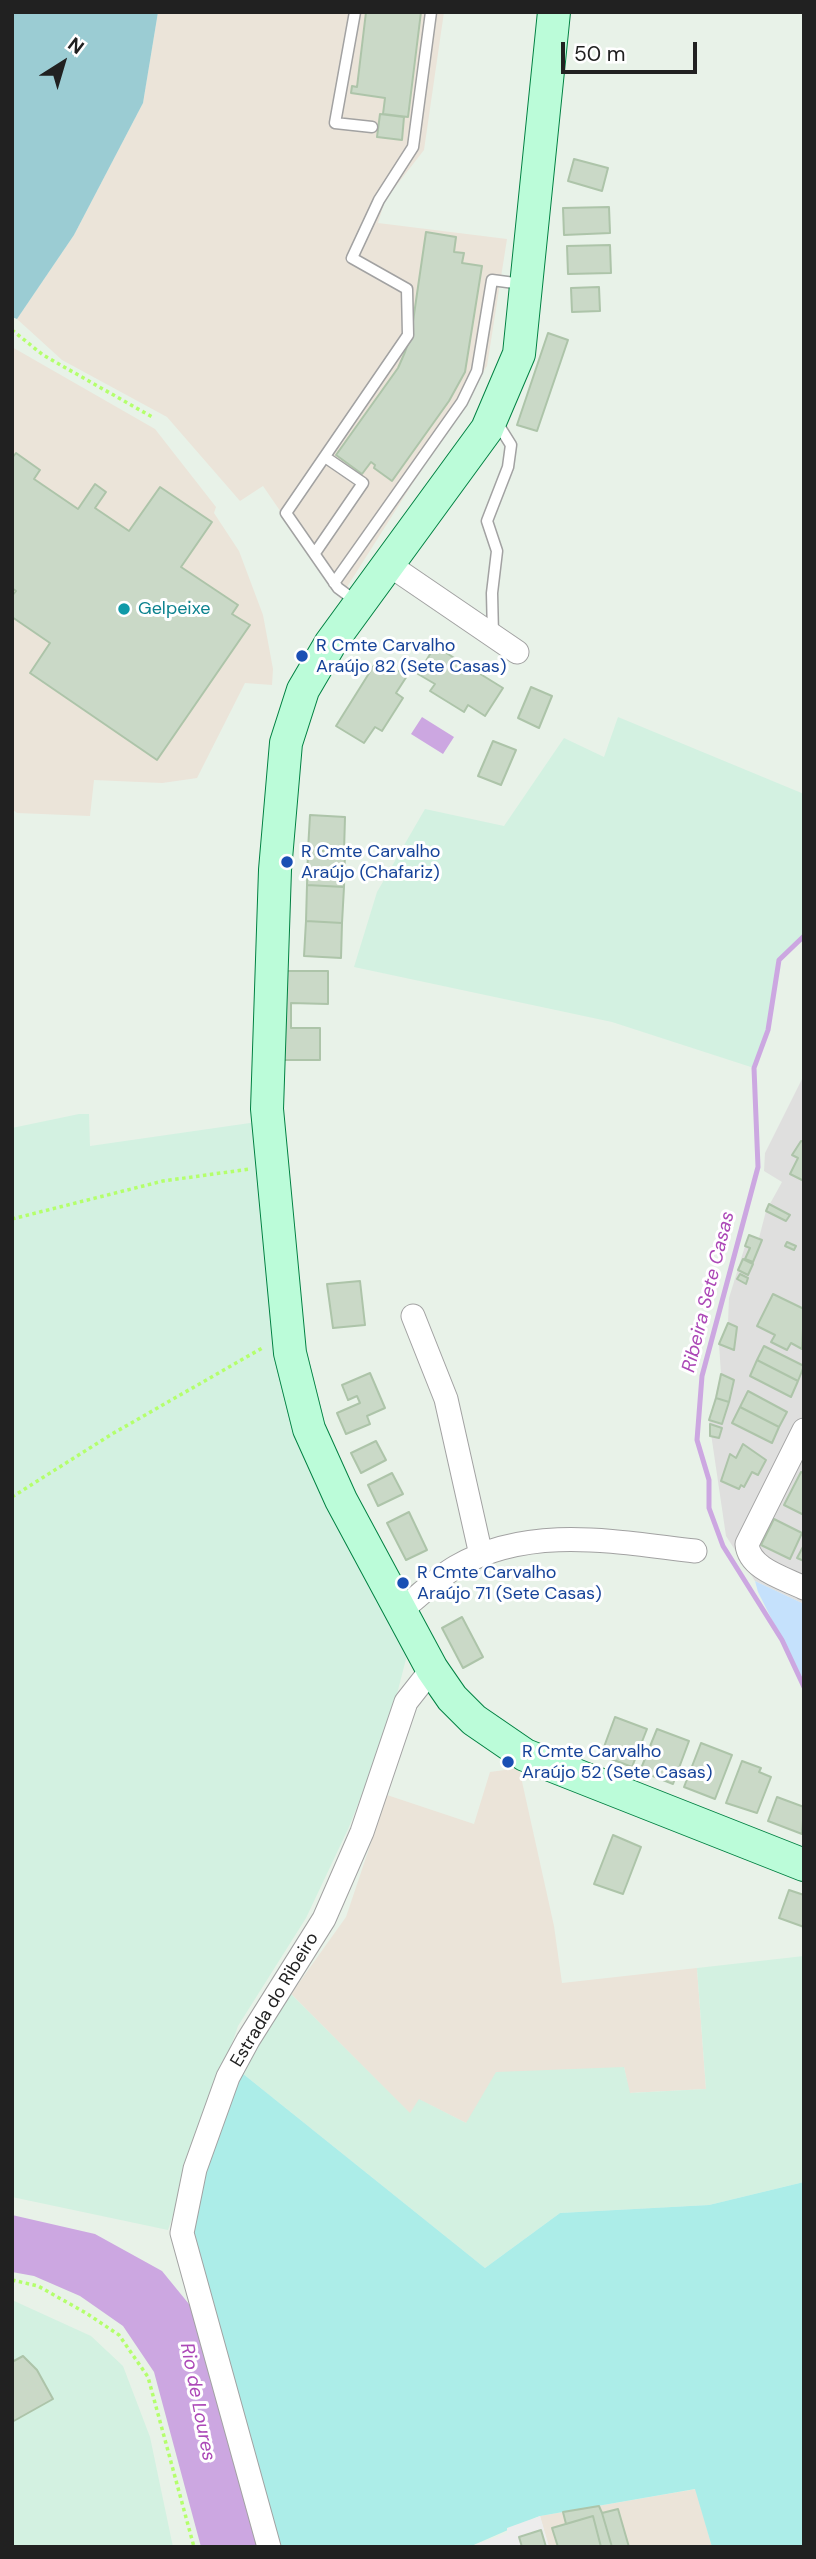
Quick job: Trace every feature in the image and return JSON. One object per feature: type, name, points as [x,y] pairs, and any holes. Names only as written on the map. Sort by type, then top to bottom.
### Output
[{"type":"main road","points":[[554,12],[519,354],[487,429],[330,644],[303,690],[286,743],[275,870],[267,1109],[290,1353],[309,1429],[341,1500],[432,1670],[452,1698],[474,1720],[525,1755],[804,1865]]},
{"type":"street","points":[[388,564],[517,652]]},
{"type":"street","points":[[413,1316],[446,1399],[481,1555]]},
{"type":"street","points":[[804,1430],[747,1545],[748,1555],[759,1566],[804,1588]]},
{"type":"street","points":[[401,1610],[455,1567],[481,1555],[541,1539],[601,1540],[695,1551]]},
{"type":"street","name":"Estrada do Ribeiro","points":[[269,2547],[182,2234],[195,2169],[229,2077],[248,2040],[324,1919],[362,1832],[406,1702],[432,1670]]},
{"type":"lane","points":[[355,12],[335,123],[372,127]]},
{"type":"lane","points":[[359,604],[334,583],[286,513],[408,335],[407,289],[352,258],[379,200],[413,147],[431,12]]},
{"type":"lane","points":[[334,583],[462,402],[479,361],[492,280],[526,284]]},
{"type":"lane","points":[[493,415],[510,445],[508,467],[487,521],[498,551],[492,593],[493,635]]},
{"type":"lane","points":[[315,553],[363,483],[325,457]]},
{"type":"path","points":[[12,330],[43,355],[154,418]]},
{"type":"path","points":[[12,1219],[163,1181],[273,1165]]},
{"type":"path","points":[[12,1497],[112,1434],[255,1351],[288,1336]]},
{"type":"path","points":[[12,2280],[38,2286],[119,2335],[148,2377],[194,2547]]},
{"type":"shaded area","points":[[12,12],[158,12],[143,103],[74,235],[17,319],[12,317]]},
{"type":"shaded area","points":[[158,12],[444,12],[424,150],[385,200],[378,223],[507,239],[487,366],[340,598],[263,486],[240,501],[167,417],[62,360],[17,319],[74,235],[143,103]]},
{"type":"shaded area","points":[[12,347],[155,429],[216,507],[214,513],[239,551],[263,615],[273,669],[272,685],[245,683],[197,778],[162,783],[94,780],[90,816],[17,813],[12,809]]},
{"type":"shaded area","points":[[804,1075],[804,1604],[755,1581],[726,1536],[709,1420],[721,1374],[719,1344],[728,1323],[729,1298],[749,1235],[759,1238],[766,1211],[782,1182],[764,1171],[765,1153]]},
{"type":"shaded area","points":[[755,1581],[804,1604],[804,1683],[758,1592]]},
{"type":"shaded area","points":[[519,1768],[554,1926],[562,1983],[697,1968],[706,2089],[629,2093],[624,2067],[466,2123],[420,2100],[410,2114],[291,1994],[346,1917],[387,1795],[474,1824],[490,1772]]},
{"type":"shaded area","points":[[242,2073],[485,2268],[560,2213],[709,2205],[804,2182],[804,2547],[712,2547],[695,2489],[540,2516],[469,2547],[269,2547],[182,2233],[195,2169]]},
{"type":"shaded area","points":[[696,2489],[712,2547],[549,2547],[540,2516]]},
{"type":"shaded area","points":[[540,2516],[549,2547],[469,2547],[507,2533],[507,2528]]},
{"type":"green space","points":[[618,717],[804,794],[804,936],[779,960],[768,1030],[754,1068],[612,1022],[354,967],[377,892],[425,809],[504,826],[564,738],[604,757]]},
{"type":"green space","points":[[89,1114],[90,1146],[257,1122],[276,1329],[405,1647],[406,1659],[389,1725],[349,1827],[306,1918],[238,2026],[168,2230],[12,2197],[12,1128]]},
{"type":"green space","points":[[804,1956],[804,2182],[709,2205],[560,2213],[485,2268],[242,2073],[291,1994],[410,2113],[419,2099],[466,2123],[496,2072],[624,2067],[630,2093],[706,2089],[697,1968]]},
{"type":"green space","points":[[12,2300],[91,2336],[123,2366],[150,2437],[173,2547],[12,2547]]},
{"type":"water","points":[[422,717],[454,737],[443,754],[411,734]]},
{"type":"water","name":"Rio de Loures","points":[[12,2215],[95,2234],[162,2271],[193,2309],[260,2547],[201,2547],[154,2372],[123,2326],[80,2296],[34,2276],[12,2272]]},
{"type":"building","points":[[366,12],[421,12],[408,117],[383,114],[385,98],[351,93],[352,86],[357,87]]},
{"type":"building","points":[[380,114],[404,117],[402,140],[377,137]]},
{"type":"building","points":[[574,159],[608,168],[602,191],[568,181]]},
{"type":"building","points":[[609,207],[610,233],[564,235],[563,208]]},
{"type":"building","points":[[426,232],[456,237],[454,252],[464,253],[462,263],[482,266],[465,372],[449,401],[392,481],[374,468],[375,465],[371,462],[362,474],[336,455],[398,368],[405,352],[411,335]]},
{"type":"building","points":[[610,245],[611,273],[568,274],[567,246]]},
{"type":"building","points":[[599,287],[600,311],[572,312],[571,288]]},
{"type":"building","points":[[548,333],[568,340],[537,431],[517,425]]},
{"type":"building","name":"Gelpeixe","points":[[16,453],[40,470],[34,479],[78,509],[95,484],[106,492],[95,508],[129,531],[160,487],[212,522],[181,567],[238,605],[232,614],[250,625],[157,760],[30,673],[50,643],[12,617],[12,596],[16,591],[12,588],[12,458]]},
{"type":"building","points":[[435,646],[503,688],[485,716],[468,705],[464,712],[430,691],[435,684],[418,674]]},
{"type":"building","points":[[378,659],[407,676],[396,693],[403,698],[382,731],[375,727],[364,743],[336,726]]},
{"type":"building","points":[[531,687],[552,696],[539,728],[518,718]]},
{"type":"building","points":[[493,741],[516,750],[501,785],[478,776]]},
{"type":"building","points":[[310,815],[345,817],[344,852],[308,850]]},
{"type":"building","points":[[308,850],[345,852],[344,887],[307,885]]},
{"type":"building","points":[[307,885],[344,887],[342,923],[306,921]]},
{"type":"building","points":[[306,921],[342,923],[341,958],[304,956]]},
{"type":"building","points":[[278,971],[328,971],[328,1004],[291,1003],[291,1028],[320,1028],[320,1060],[278,1060]]},
{"type":"building","points":[[801,1141],[804,1142],[804,1181],[790,1174],[798,1158],[792,1155]]},
{"type":"building","points":[[769,1204],[790,1215],[786,1221],[766,1211]]},
{"type":"building","points":[[749,1235],[762,1240],[753,1262],[745,1259],[750,1248],[745,1246]]},
{"type":"building","points":[[787,1242],[796,1246],[794,1250],[785,1246]]},
{"type":"building","points":[[743,1259],[753,1264],[748,1275],[738,1270]]},
{"type":"building","points":[[740,1274],[748,1278],[746,1284],[737,1279]]},
{"type":"building","points":[[360,1281],[365,1325],[333,1328],[327,1284]]},
{"type":"building","points":[[773,1294],[804,1309],[802,1349],[791,1343],[787,1350],[771,1342],[775,1335],[757,1326]]},
{"type":"building","points":[[728,1323],[737,1327],[734,1350],[719,1344]]},
{"type":"building","points":[[764,1346],[804,1366],[798,1381],[757,1360]]},
{"type":"building","points":[[757,1360],[798,1381],[791,1397],[750,1376]]},
{"type":"building","points":[[370,1373],[385,1408],[367,1416],[370,1424],[346,1434],[337,1413],[360,1403],[357,1396],[348,1400],[342,1385]]},
{"type":"building","points":[[721,1374],[734,1380],[729,1402],[716,1398]]},
{"type":"building","points":[[748,1391],[787,1412],[779,1427],[740,1407]]},
{"type":"building","points":[[716,1398],[729,1402],[722,1424],[709,1420]]},
{"type":"building","points":[[740,1407],[779,1427],[772,1443],[732,1423]]},
{"type":"building","points":[[710,1424],[722,1428],[719,1438],[710,1436]]},
{"type":"building","points":[[376,1441],[386,1460],[361,1473],[351,1453]]},
{"type":"building","points":[[743,1444],[766,1460],[758,1475],[752,1472],[744,1487],[741,1485],[739,1489],[721,1481],[730,1454],[736,1458]]},
{"type":"building","points":[[801,1472],[804,1473],[804,1515],[784,1505]]},
{"type":"building","points":[[392,1473],[403,1494],[378,1506],[368,1485]]},
{"type":"building","points":[[409,1512],[427,1550],[406,1560],[387,1523]]},
{"type":"building","points":[[774,1519],[802,1533],[790,1559],[761,1545]]},
{"type":"building","points":[[804,1545],[804,1561],[797,1558]]},
{"type":"building","points":[[462,1617],[483,1657],[463,1668],[442,1628]]},
{"type":"building","points":[[615,1717],[647,1729],[632,1767],[601,1755]]},
{"type":"building","points":[[657,1729],[689,1741],[673,1784],[640,1771]]},
{"type":"building","points":[[701,1743],[732,1755],[715,1799],[684,1787]]},
{"type":"building","points":[[742,1761],[761,1768],[759,1772],[771,1777],[757,1813],[726,1803]]},
{"type":"building","points":[[777,1797],[804,1807],[802,1834],[768,1821]]},
{"type":"building","points":[[613,1835],[641,1847],[623,1894],[594,1884]]},
{"type":"building","points":[[789,1890],[804,1895],[804,1927],[779,1918]]},
{"type":"building","points":[[23,2356],[37,2370],[53,2399],[12,2422],[12,2362]]},
{"type":"building","points":[[599,2506],[612,2547],[601,2547],[593,2516],[566,2524],[563,2512]]},
{"type":"building","points":[[618,2509],[629,2547],[612,2547],[602,2513]]},
{"type":"building","points":[[593,2516],[601,2547],[558,2547],[552,2528]]},
{"type":"building","points":[[541,2530],[546,2547],[522,2547],[519,2537]]},
{"type":"waterway","name":"Ribeira Sete Casas","points":[[804,936],[779,960],[768,1030],[754,1068],[758,1167],[702,1376],[697,1440],[709,1480],[709,1508],[723,1546],[782,1640],[804,1687]]},
{"type":"place","name":"Gelpeixe","points":[[124,609]]},
{"type":"place","name":"R Cmte Carvalho Araújo 82 (Sete Casas)","points":[[302,656]]},
{"type":"place","name":"R Cmte Carvalho Araújo (Chafariz)","points":[[287,862]]},
{"type":"place","name":"R Cmte Carvalho Araújo 71 (Sete Casas)","points":[[403,1583]]},
{"type":"place","name":"R Cmte Carvalho Araújo 52 (Sete Casas)","points":[[508,1762]]}]
